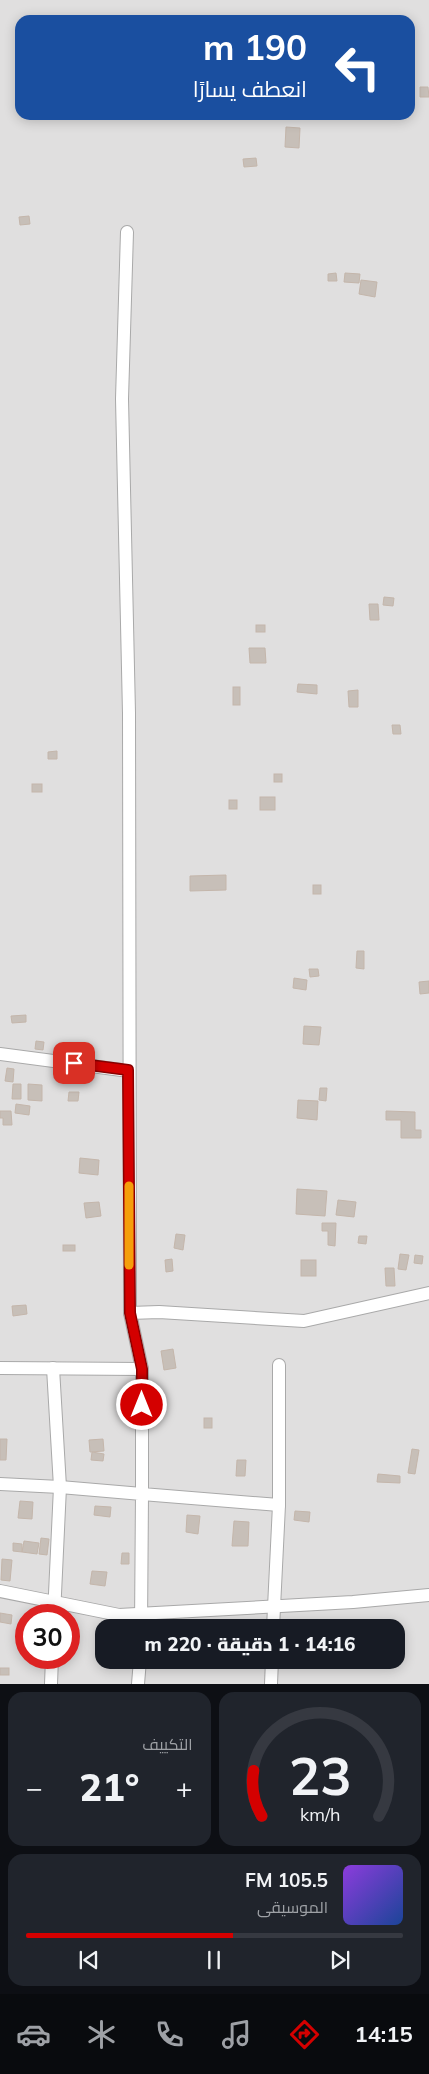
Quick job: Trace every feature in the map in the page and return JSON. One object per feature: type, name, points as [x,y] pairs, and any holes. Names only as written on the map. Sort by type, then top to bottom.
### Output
[{"type":"street","points":[[127,232],[122,399],[129,713],[128,1070],[130,1313],[142,1369],[142,1619]]},
{"type":"street","points":[[0,1054],[128,1070]]},
{"type":"street","points":[[130,1313],[159,1312],[304,1321],[429,1293]]},
{"type":"street","points":[[273,1619],[279,1504],[279,1365]]},
{"type":"street","points":[[0,1368],[142,1369]]},
{"type":"street","points":[[53,1368],[60,1487],[54,1604]]},
{"type":"street","points":[[0,1484],[279,1504]]},
{"type":"street","points":[[0,1592],[38,1604]]},
{"type":"street","points":[[80,1611],[119,1615],[142,1614],[352,1602],[429,1595]]},
{"type":"street","points":[[51,1684],[52,1669]]},
{"type":"street","points":[[138,1684],[139,1669]]},
{"type":"street","points":[[271,1684],[272,1669]]},
{"type":"shaded area","points":[[0,0],[429,0],[429,1684],[0,1684]]},
{"type":"building","points":[[420,87],[428,87],[429,97],[420,97]]},
{"type":"building","points":[[286,127],[300,128],[299,148],[285,147]]},
{"type":"building","points":[[256,158],[257,166],[244,167],[243,159]]},
{"type":"building","points":[[29,216],[30,224],[20,225],[19,217]]},
{"type":"building","points":[[336,273],[337,281],[328,281],[328,274]]},
{"type":"building","points":[[345,273],[360,274],[359,283],[344,282]]},
{"type":"building","points":[[361,280],[377,282],[375,297],[359,294]]},
{"type":"building","points":[[384,597],[394,598],[393,606],[383,605]]},
{"type":"building","points":[[369,604],[378,604],[379,620],[370,620]]},
{"type":"building","points":[[256,625],[265,625],[265,632],[256,632]]},
{"type":"building","points":[[249,648],[265,648],[266,663],[250,663]]},
{"type":"building","points":[[298,684],[317,685],[317,694],[297,692]]},
{"type":"building","points":[[233,687],[240,687],[240,705],[233,705]]},
{"type":"building","points":[[358,690],[358,707],[349,707],[348,691]]},
{"type":"building","points":[[392,725],[400,725],[401,734],[393,734]]},
{"type":"building","points":[[57,751],[57,759],[48,759],[48,752]]},
{"type":"building","points":[[274,774],[282,774],[282,782],[274,782]]},
{"type":"building","points":[[32,784],[42,784],[42,792],[32,792]]},
{"type":"building","points":[[260,797],[275,797],[275,810],[260,810]]},
{"type":"building","points":[[229,800],[237,800],[237,809],[229,809]]},
{"type":"building","points":[[226,875],[226,890],[190,891],[190,876]]},
{"type":"building","points":[[313,885],[321,885],[321,894],[313,894]]},
{"type":"building","points":[[357,951],[364,951],[364,969],[356,968]]},
{"type":"building","points":[[309,969],[318,969],[319,976],[310,977]]},
{"type":"building","points":[[294,978],[307,980],[306,990],[293,988]]},
{"type":"building","points":[[429,981],[429,993],[420,994],[419,982]]},
{"type":"building","points":[[26,1015],[26,1022],[12,1023],[11,1016]]},
{"type":"building","points":[[304,1026],[321,1027],[319,1045],[303,1044]]},
{"type":"building","points":[[36,1041],[44,1042],[43,1050],[35,1049]]},
{"type":"building","points":[[7,1068],[14,1069],[13,1082],[5,1081]]},
{"type":"building","points":[[13,1084],[21,1084],[21,1099],[12,1099]]},
{"type":"building","points":[[28,1084],[42,1085],[42,1101],[28,1100]]},
{"type":"building","points":[[320,1088],[327,1088],[326,1101],[319,1100]]},
{"type":"building","points":[[69,1092],[79,1092],[78,1101],[68,1101]]},
{"type":"building","points":[[298,1100],[318,1101],[317,1120],[297,1118]]},
{"type":"building","points":[[16,1104],[30,1106],[29,1115],[15,1113]]},
{"type":"building","points":[[0,1111],[11,1111],[12,1125],[3,1125]]},
{"type":"building","points":[[386,1111],[415,1112],[415,1130],[421,1130],[421,1138],[401,1138],[401,1120],[386,1120]]},
{"type":"building","points":[[80,1158],[99,1160],[98,1175],[79,1173]]},
{"type":"building","points":[[297,1189],[327,1191],[325,1216],[296,1214]]},
{"type":"building","points":[[338,1200],[356,1202],[354,1217],[336,1215]]},
{"type":"building","points":[[99,1202],[101,1216],[86,1218],[84,1203]]},
{"type":"building","points":[[322,1223],[336,1223],[335,1246],[328,1245],[328,1231],[322,1231]]},
{"type":"building","points":[[176,1234],[185,1235],[183,1250],[174,1248]]},
{"type":"building","points":[[359,1236],[367,1236],[366,1244],[358,1243]]},
{"type":"building","points":[[63,1245],[75,1245],[75,1251],[63,1251]]},
{"type":"building","points":[[400,1254],[409,1255],[406,1270],[398,1269]]},
{"type":"building","points":[[415,1255],[423,1256],[422,1264],[414,1263]]},
{"type":"building","points":[[172,1259],[173,1271],[166,1272],[165,1260]]},
{"type":"building","points":[[301,1260],[316,1260],[316,1276],[301,1276]]},
{"type":"building","points":[[385,1268],[394,1268],[395,1286],[386,1286]]},
{"type":"building","points":[[26,1305],[27,1314],[13,1316],[12,1306]]},
{"type":"building","points":[[173,1349],[176,1368],[164,1370],[161,1351]]},
{"type":"building","points":[[204,1418],[212,1418],[212,1428],[204,1428]]},
{"type":"building","points":[[0,1439],[7,1439],[6,1460],[0,1460]]},
{"type":"building","points":[[103,1439],[104,1451],[90,1452],[89,1440]]},
{"type":"building","points":[[412,1449],[419,1450],[415,1474],[408,1473]]},
{"type":"building","points":[[92,1452],[104,1454],[103,1461],[91,1460]]},
{"type":"building","points":[[237,1460],[246,1460],[245,1476],[236,1476]]},
{"type":"building","points":[[378,1474],[400,1476],[400,1483],[377,1482]]},
{"type":"building","points":[[20,1501],[33,1502],[32,1519],[18,1518]]},
{"type":"building","points":[[95,1506],[111,1507],[110,1517],[94,1515]]},
{"type":"building","points":[[295,1511],[310,1512],[309,1522],[294,1520]]},
{"type":"building","points":[[187,1515],[200,1516],[198,1534],[186,1532]]},
{"type":"building","points":[[234,1521],[249,1522],[248,1546],[232,1546]]},
{"type":"building","points":[[41,1538],[49,1539],[47,1555],[39,1554]]},
{"type":"building","points":[[24,1541],[39,1543],[37,1554],[22,1552]]},
{"type":"building","points":[[13,1543],[22,1544],[22,1552],[13,1551]]},
{"type":"building","points":[[122,1553],[129,1553],[129,1564],[121,1564]]},
{"type":"building","points":[[2,1559],[12,1560],[10,1581],[1,1580]]},
{"type":"building","points":[[92,1571],[107,1572],[105,1586],[90,1584]]},
{"type":"building","points":[[0,1613],[12,1615],[11,1624],[0,1622]]},
{"type":"building","points":[[0,1668],[9,1668],[9,1675],[0,1675]]},
{"type":"slow traffic","points":[[129,1186],[129,1265]]},
{"type":"route","points":[[74,1063],[128,1070],[130,1313],[142,1369],[142,1405]]}]
